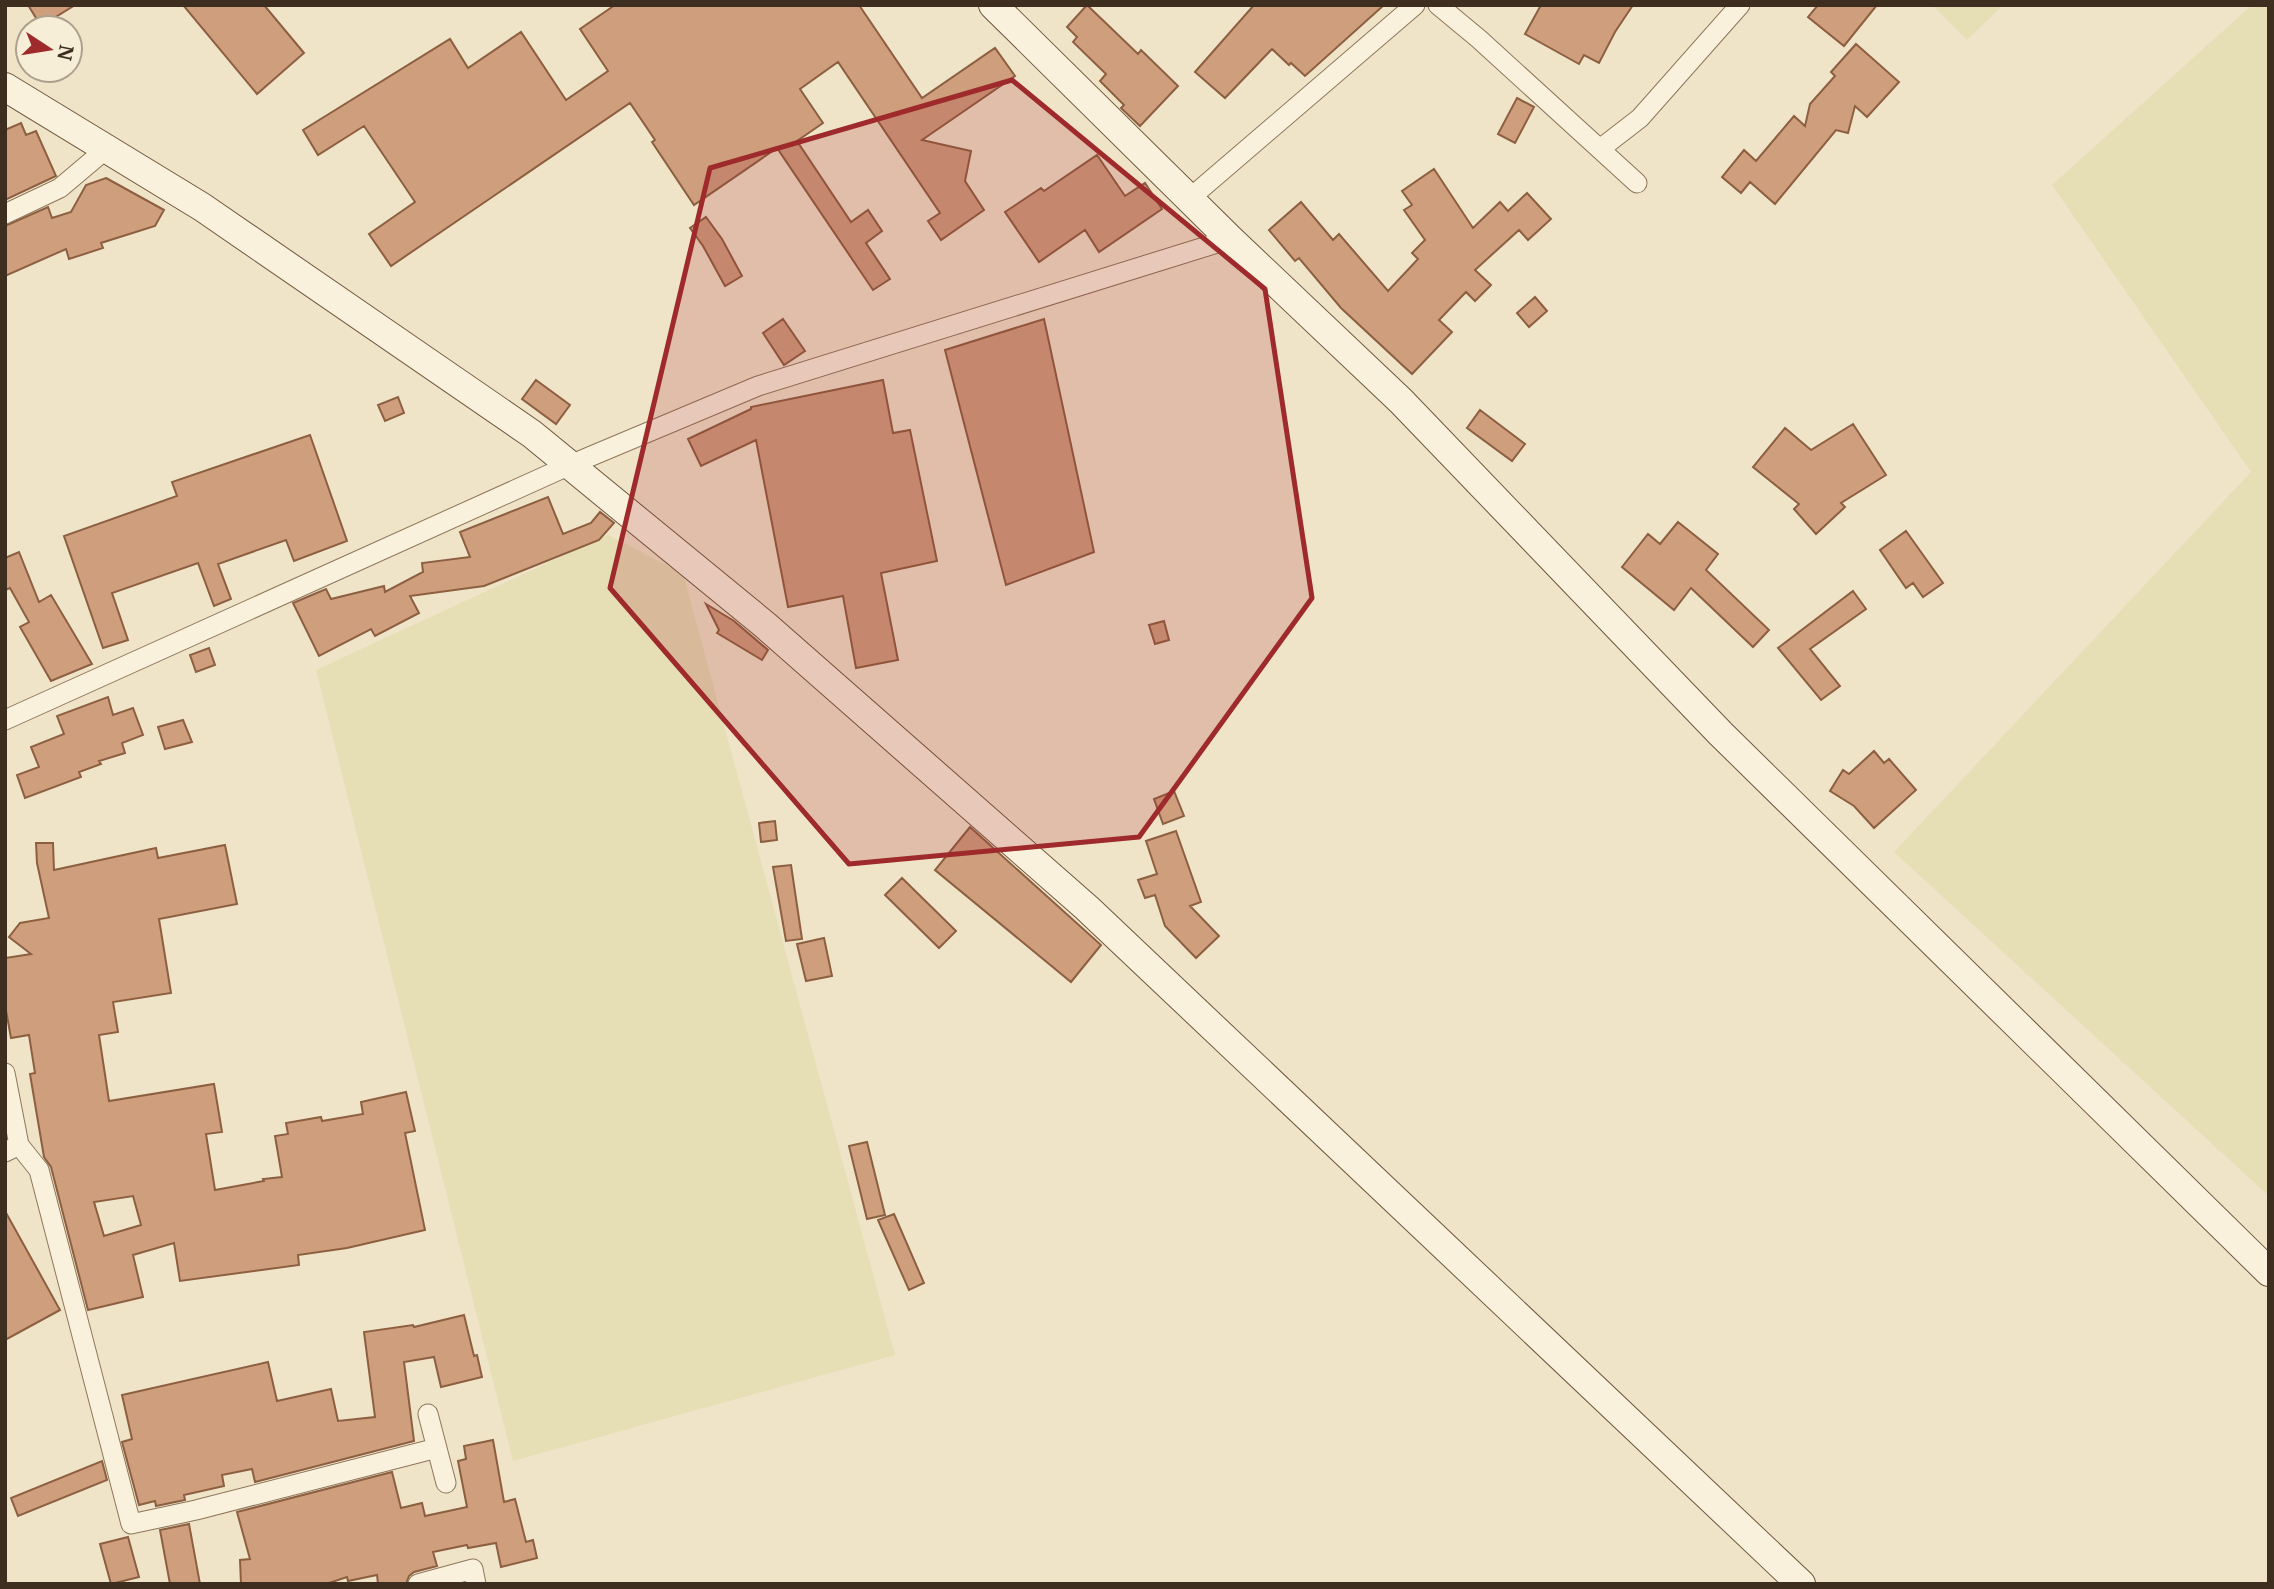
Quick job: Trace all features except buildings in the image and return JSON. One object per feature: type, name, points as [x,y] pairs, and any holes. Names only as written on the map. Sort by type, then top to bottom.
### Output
[{"type":"main road","points":[[1002,9],[1189,199],[1401,401],[1721,734],[2269,1272]]},
{"type":"main road","points":[[5,87],[214,215],[532,434],[765,625],[1087,908],[1801,1584]]},
{"type":"street","points":[[1189,199],[1415,5]]},
{"type":"street","points":[[1438,5],[1637,183]]},
{"type":"street","points":[[1600,149],[1640,118],[1740,5]]},
{"type":"street","points":[[5,214],[60,188],[105,150]]},
{"type":"street","points":[[5,720],[570,465],[758,386],[1230,239]]},
{"type":"street","points":[[5,1073],[12,1148],[39,1170],[131,1524],[437,1448]]},
{"type":"street","points":[[428,1414],[446,1483]]},
{"type":"street","points":[[418,1584],[473,1569],[476,1584]]},
{"type":"highlighted area","points":[[1012,80],[1265,289],[1312,598],[1139,837],[849,864],[610,588],[710,168]]},
{"type":"shaded area","points":[[1932,5],[2003,5],[1967,40]]},
{"type":"shaded area","points":[[2252,5],[2269,5],[2269,1196],[1894,852],[2251,472],[2052,185]]},
{"type":"shaded area","points":[[608,535],[683,574],[895,1355],[513,1461],[316,670]]}]
